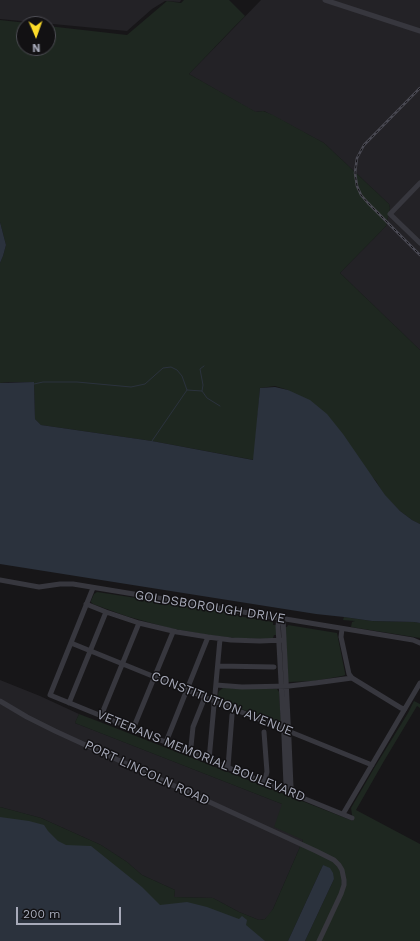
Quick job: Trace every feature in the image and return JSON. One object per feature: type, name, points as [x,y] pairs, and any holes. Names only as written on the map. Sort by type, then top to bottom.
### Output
[{"type":"street","points":[[325,0],[420,31]]},
{"type":"street","points":[[420,183],[390,214],[420,242]]},
{"type":"street","name":"GOLDSBOROUGH DRIVE","points":[[0,580],[39,587],[66,584],[93,588],[413,640],[420,643]]},
{"type":"street","points":[[71,643],[93,588]]},
{"type":"street","points":[[86,604],[139,623],[173,632],[220,639],[281,640]]},
{"type":"street","points":[[69,703],[106,612]]},
{"type":"street","points":[[281,619],[283,686],[291,787],[288,791]]},
{"type":"street","points":[[101,716],[139,623]]},
{"type":"street","points":[[342,629],[341,637],[349,674],[352,678],[405,709]]},
{"type":"street","points":[[134,729],[173,632]]},
{"type":"street","points":[[166,742],[208,637]]},
{"type":"street","points":[[209,760],[220,639]]},
{"type":"street","name":"CONSTITUTION AVENUE","points":[[71,643],[372,765]]},
{"type":"street","name":"VETERANS MEMORIAL BOULEVARD","points":[[71,643],[50,695],[352,818]]},
{"type":"street","points":[[218,666],[274,667]]},
{"type":"street","points":[[216,685],[242,687],[283,686],[316,684],[352,678]]},
{"type":"street","points":[[343,814],[420,683]]},
{"type":"street","points":[[190,752],[193,727],[205,697]]},
{"type":"street","name":"PORT LINCOLN ROAD","points":[[0,701],[27,717],[334,860],[342,870],[344,885],[319,941]]},
{"type":"street","points":[[228,767],[232,715]]},
{"type":"street","points":[[264,732],[267,774],[264,782]]},
{"type":"shaded area","points":[[0,0],[181,0],[180,2],[165,1],[152,9],[127,31],[56,24],[56,16],[16,16],[16,21],[0,19]]},
{"type":"shaded area","points":[[184,0],[229,0],[245,16],[189,74],[256,112],[263,111],[273,115],[324,143],[389,204],[390,208],[386,226],[340,273],[420,350],[420,524],[400,511],[384,495],[376,481],[288,390],[275,386],[260,388],[254,460],[152,441],[41,425],[35,419],[34,382],[0,383],[0,263],[6,245],[0,222],[0,20],[16,22],[16,56],[56,56],[56,27],[127,35],[167,1],[181,3]]},
{"type":"shaded area","points":[[261,0],[420,0],[420,350],[340,273],[386,226],[390,208],[389,204],[324,143],[264,111],[255,112],[189,74]]},
{"type":"shaded area","points":[[0,222],[6,245],[0,263]]},
{"type":"shaded area","points":[[34,382],[35,419],[41,425],[152,441],[253,460],[260,388],[275,387],[288,390],[310,400],[327,414],[343,434],[385,495],[400,511],[420,524],[420,623],[372,621],[316,614],[0,564],[0,383]]},
{"type":"shaded area","points":[[97,592],[209,609],[273,622],[273,625],[276,625],[276,635],[274,635],[273,638],[265,639],[235,638],[169,628],[126,616],[93,604],[91,601],[94,594]]},
{"type":"shaded area","points":[[344,617],[372,621],[420,623],[420,638],[351,627],[352,622],[355,621],[343,620]]},
{"type":"shaded area","points":[[288,625],[337,633],[345,675],[314,681],[288,682],[285,627]]},
{"type":"shaded area","points":[[0,680],[79,714],[75,723],[282,804],[303,840],[269,915],[265,919],[259,920],[239,912],[213,898],[174,897],[175,890],[142,875],[127,862],[101,845],[41,818],[0,807]]},
{"type":"shaded area","points":[[223,688],[277,689],[279,692],[280,724],[222,701],[219,699],[218,694]]},
{"type":"shaded area","points":[[414,701],[420,704],[420,708],[417,706],[356,810],[420,844],[420,941],[305,941],[334,879],[323,865],[288,941],[209,941],[165,916],[0,829],[0,807],[41,818],[101,845],[127,862],[142,875],[175,890],[174,897],[213,898],[239,912],[259,920],[265,919],[273,909],[303,840],[274,827],[282,804],[75,723],[79,714],[353,821],[351,808]]},
{"type":"shaded area","points":[[0,817],[29,821],[44,825],[58,841],[66,845],[91,846],[142,887],[160,905],[187,902],[207,907],[239,919],[242,916],[247,920],[246,925],[265,941],[0,941]]},
{"type":"shaded area","points":[[323,865],[330,868],[334,879],[305,941],[288,941]]},
{"type":"waterway","points":[[202,391],[203,385],[200,369],[204,366]]},
{"type":"waterway","points":[[34,384],[43,382],[77,382],[131,387],[145,384],[163,368],[171,367],[177,370],[182,376],[187,390],[152,441]]},
{"type":"waterway","points":[[187,390],[202,391],[207,398],[220,406]]},
{"type":"railway","points":[[420,88],[364,145],[357,158],[355,173],[357,186],[361,195],[420,255]]}]
